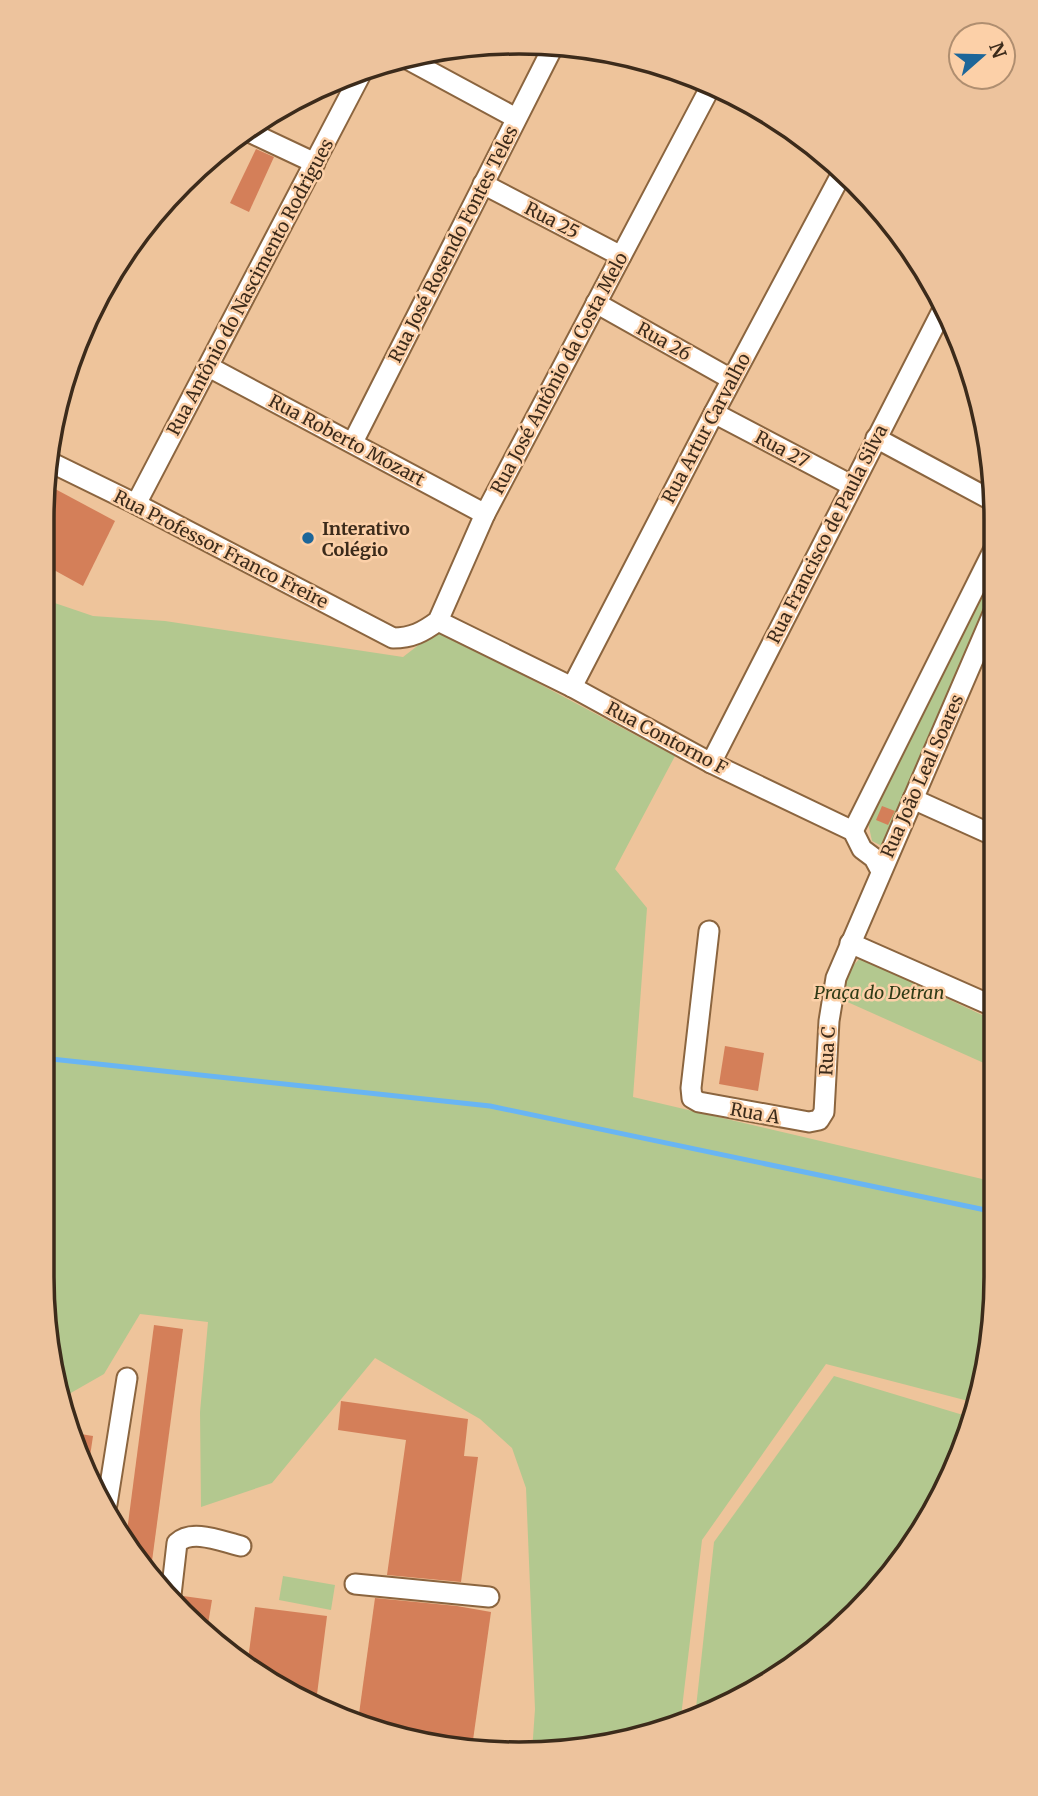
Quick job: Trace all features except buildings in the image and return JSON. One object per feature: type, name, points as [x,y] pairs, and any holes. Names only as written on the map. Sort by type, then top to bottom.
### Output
[{"type":"street","name":"Rua José Rosendo Fontes Teles","points":[[354,442],[549,55]]},
{"type":"street","points":[[418,65],[516,118]]},
{"type":"street","name":"Rua Antônio do Nascimento Rodrigues","points":[[136,504],[356,84]]},
{"type":"street","name":"Rua José Antônio da Costa Melo","points":[[438,621],[485,514],[707,94]]},
{"type":"street","points":[[257,136],[315,163]]},
{"type":"street","name":"Rua Artur Carvalho","points":[[572,687],[713,412],[838,181]]},
{"type":"street","name":"Rua 25","points":[[483,184],[621,256]]},
{"type":"street","name":"Rua 26","points":[[596,303],[732,379]]},
{"type":"street","name":"Rua Francisco de Paula Silva","points":[[711,763],[938,318]]},
{"type":"street","name":"Rua Roberto Mozart","points":[[209,367],[485,514]]},
{"type":"street","name":"Rua 27","points":[[713,412],[851,485]]},
{"type":"street","points":[[876,438],[983,496]]},
{"type":"street","name":"Rua Professor Franco Freire","points":[[57,466],[393,638],[413,636],[438,621]]},
{"type":"street","name":"Rua João Leal Soares","points":[[853,831],[984,569]]},
{"type":"street","name":"Rua Contorno F","points":[[438,621],[572,687],[711,763],[853,831],[862,849],[874,858],[881,872]]},
{"type":"street","name":"Rua João Leal Soares","points":[[850,943],[984,634]]},
{"type":"street","points":[[913,799],[984,830]]},
{"type":"street","name":"Rua A","points":[[709,931],[691,1087],[692,1098],[699,1102],[809,1122],[819,1119]]},
{"type":"street","points":[[850,943],[984,1002]]},
{"type":"street","name":"Rua C","points":[[819,1119],[824,1112],[831,999],[850,943]]},
{"type":"street","points":[[109,1494],[127,1378]]},
{"type":"street","points":[[171,1585],[177,1543],[182,1538],[200,1536],[241,1546]]},
{"type":"street","points":[[355,1584],[489,1597]]},
{"type":"green space","points":[[984,564],[984,621],[886,848],[872,841],[867,818]]},
{"type":"green space","points":[[54,603],[93,616],[165,621],[403,657],[438,630],[675,756],[615,869],[647,908],[633,1097],[984,1179],[983,1307],[975,1368],[967,1401],[826,1364],[702,1540],[682,1712],[610,1733],[533,1742],[535,1709],[526,1488],[512,1448],[480,1419],[375,1358],[272,1483],[201,1507],[200,1412],[208,1322],[140,1314],[104,1374],[69,1394],[55,1307]]},
{"type":"green space","name":"Praça do Detran","points":[[860,958],[984,1016],[984,1063],[843,1000],[845,975]]},
{"type":"green space","points":[[834,1376],[962,1415],[936,1483],[921,1509],[888,1560],[848,1606],[802,1646],[777,1663],[725,1694],[696,1706],[714,1542]]},
{"type":"green space","points":[[283,1576],[335,1585],[331,1610],[279,1600]]},
{"type":"waterway","points":[[54,1059],[490,1106],[984,1210]]},
{"type":"place","name":"Interativo Colégio","points":[[308,538]]}]
